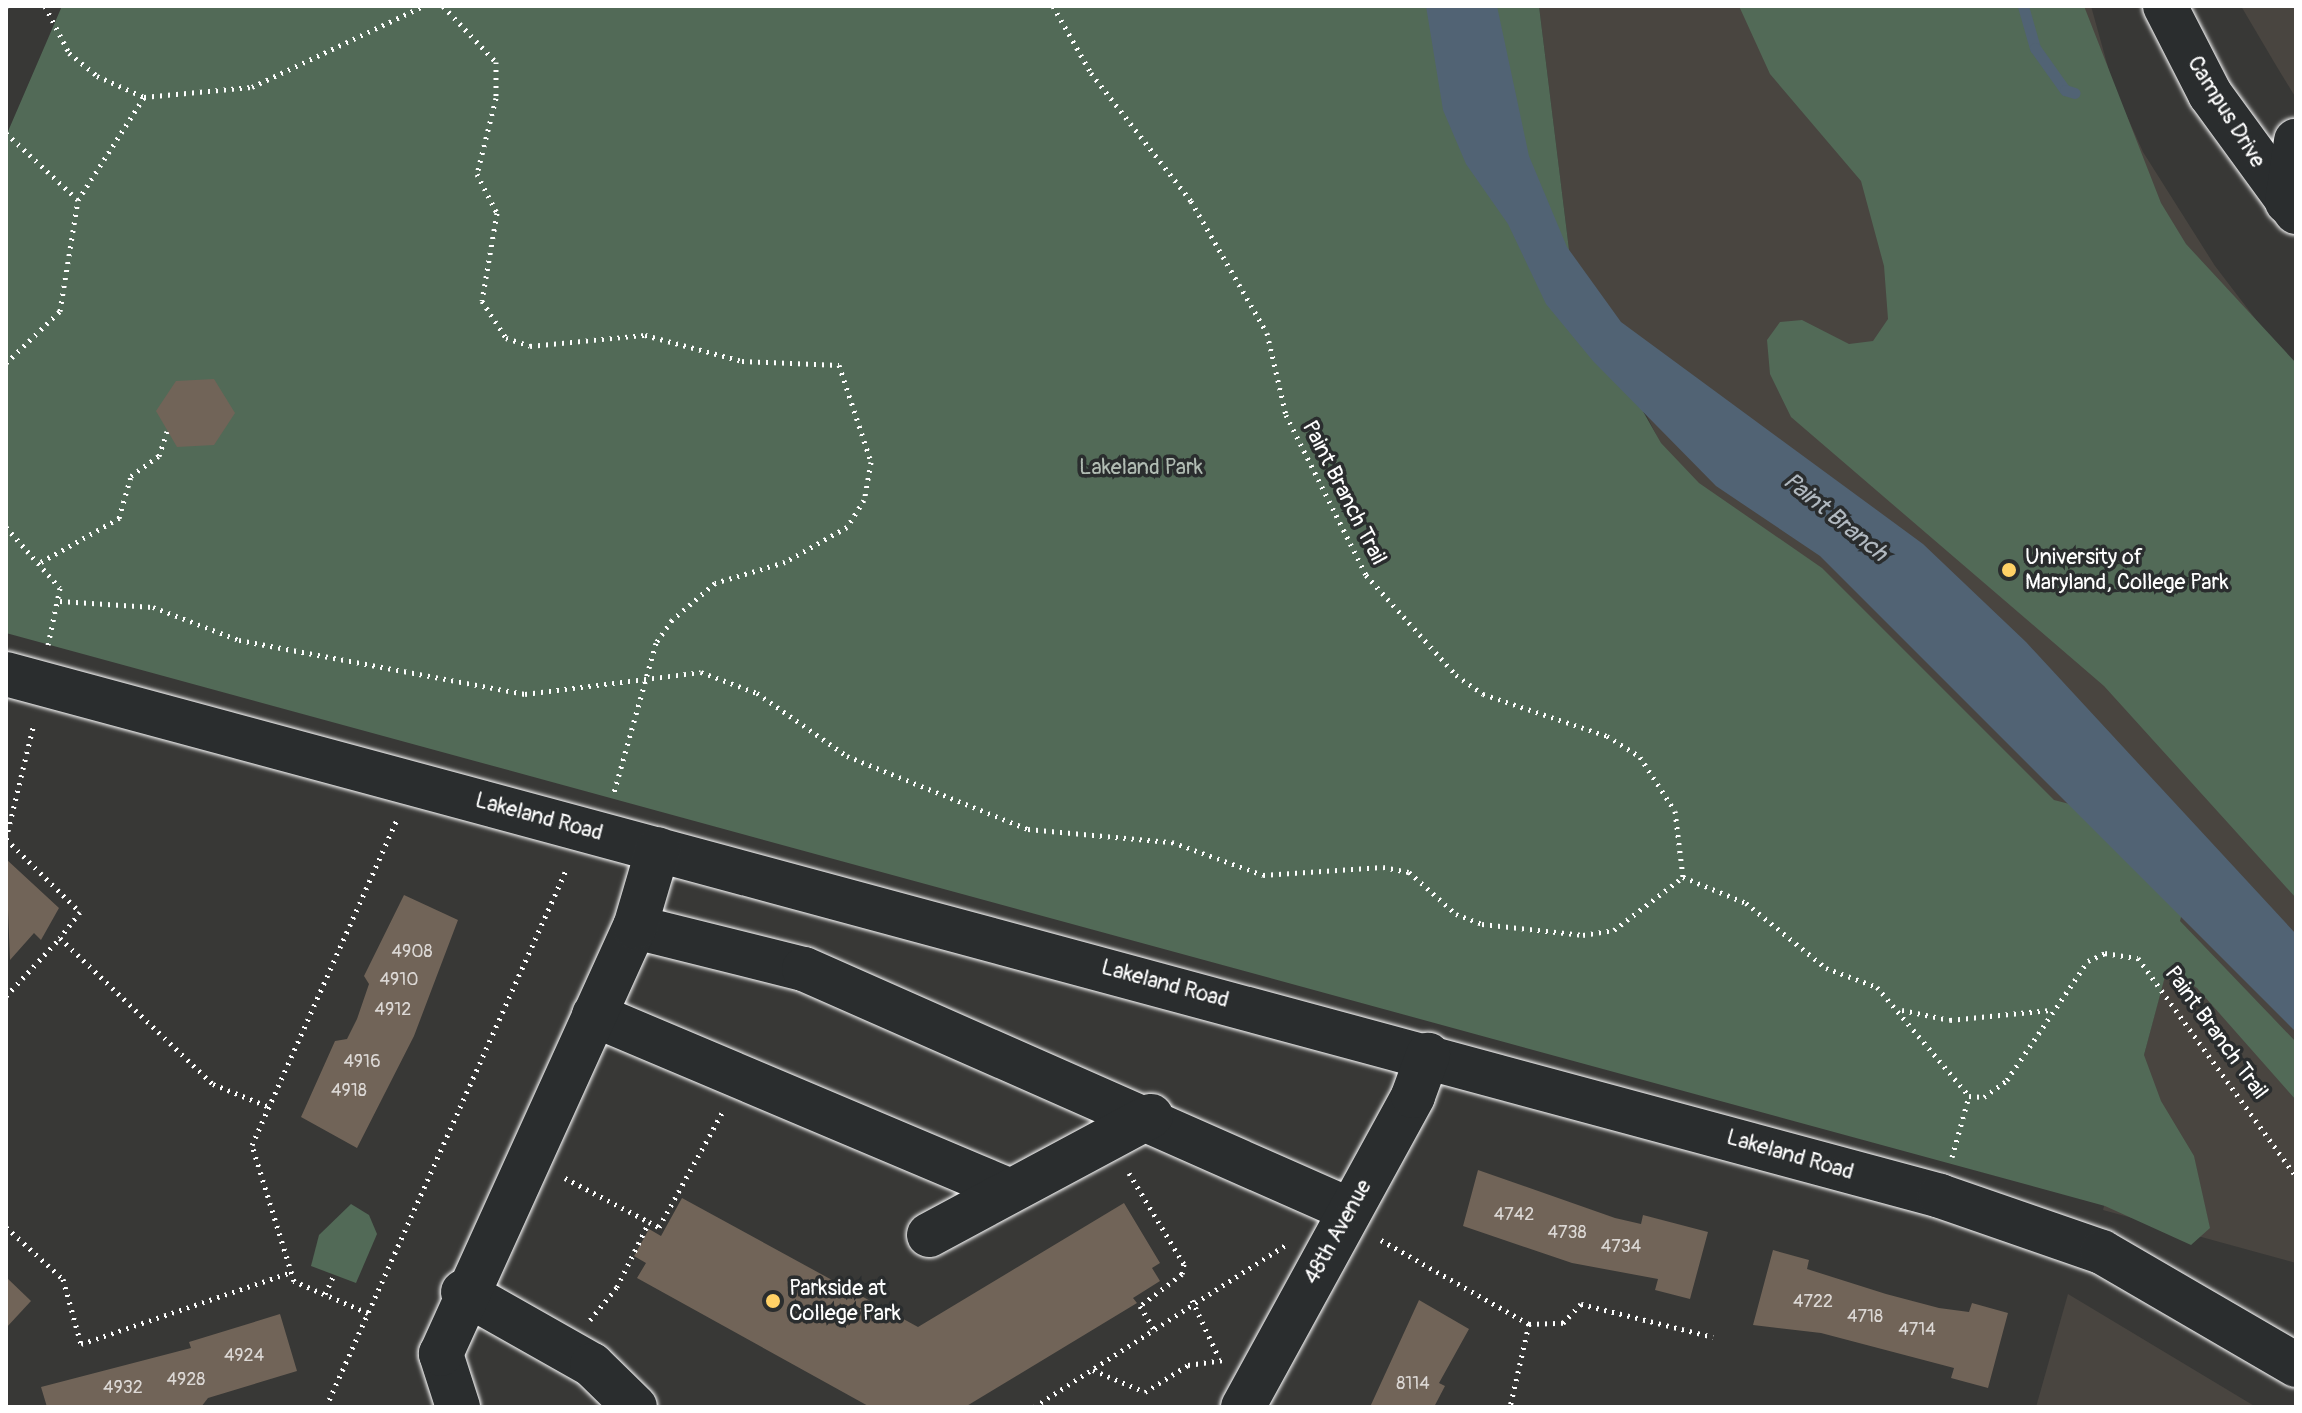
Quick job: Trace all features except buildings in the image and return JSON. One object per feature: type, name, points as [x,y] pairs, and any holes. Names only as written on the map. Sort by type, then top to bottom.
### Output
[{"type":"street","name":"Campus Drive","points":[[2165,6],[2210,94],[2292,207]]},
{"type":"street","points":[[2292,207],[2296,141]]},
{"type":"street","name":"Lakeland Road","points":[[6,674],[1428,1055],[1940,1196],[2102,1252],[2296,1365]]},
{"type":"street","points":[[458,1407],[441,1354],[463,1292],[635,927],[658,849]]},
{"type":"street","points":[[635,927],[804,969],[1151,1116],[1365,1224]]},
{"type":"street","points":[[594,1015],[1005,1189]]},
{"type":"street","name":"48th Avenue","points":[[1243,1407],[1365,1224],[1428,1055]]},
{"type":"street","points":[[929,1235],[1005,1189],[1151,1116]]},
{"type":"street","points":[[463,1292],[566,1348],[635,1407]]},
{"type":"path","points":[[45,6],[69,53],[97,76],[144,97],[252,87],[423,6]]},
{"type":"path","points":[[443,6],[485,42],[499,80],[477,174],[497,213],[482,301],[506,338],[530,346],[645,335],[742,361],[821,360],[839,365],[850,380],[871,462],[864,500],[847,527],[785,562],[715,583],[672,620],[647,676],[611,803]]},
{"type":"path","name":"Paint Branch Trail","points":[[1053,6],[1091,73],[1191,201],[1267,333],[1286,415],[1381,595],[1483,694],[1595,732],[1640,757],[1675,811],[1683,877]]},
{"type":"path","points":[[6,363],[60,311],[78,200],[144,97]]},
{"type":"path","points":[[6,133],[78,200]]},
{"type":"path","points":[[41,562],[119,518],[131,476],[159,456],[167,431]]},
{"type":"path","points":[[6,527],[8,536],[41,562],[60,601],[46,650]]},
{"type":"path","points":[[60,601],[153,607],[239,640],[525,694],[569,694],[647,676],[701,672],[731,681],[847,756],[1028,829],[1172,842],[1263,875],[1383,867],[1409,872],[1456,914],[1482,924],[1583,935],[1614,930],[1683,877],[1746,903],[1826,968],[1877,987],[1902,1010],[1969,1096],[1940,1196]]},
{"type":"path","points":[[6,996],[80,912],[6,839],[34,721]]},
{"type":"path","points":[[368,1313],[294,1281],[252,1145],[398,818]]},
{"type":"path","points":[[326,1407],[568,865]]},
{"type":"path","points":[[60,938],[213,1084],[267,1106]]},
{"type":"path","name":"Paint Branch Trail","points":[[1969,1096],[1984,1097],[2007,1080],[2088,961],[2105,953],[2138,958],[2296,1176]]},
{"type":"path","points":[[1902,1010],[1963,1020],[2052,1010]]},
{"type":"path","points":[[526,1158],[659,1227],[742,1077]]},
{"type":"path","points":[[1108,1138],[1184,1264],[1182,1274],[1140,1306],[1153,1328]]},
{"type":"path","points":[[566,1348],[617,1287],[649,1222]]},
{"type":"path","points":[[1365,1224],[1529,1324],[1563,1323],[1581,1304],[1713,1337]]},
{"type":"path","points":[[6,1227],[63,1279],[81,1344],[291,1272]]},
{"type":"path","points":[[1034,1407],[1192,1300],[1299,1236]]},
{"type":"path","points":[[325,1294],[334,1275]]},
{"type":"path","points":[[1192,1300],[1219,1358]]},
{"type":"path","points":[[1510,1407],[1529,1324]]},
{"type":"path","points":[[1092,1370],[1124,1389],[1145,1392],[1188,1365],[1219,1358],[1229,1362]]},
{"type":"shaded area","name":"University of Maryland, College Park","points":[[1539,6],[2091,6],[2113,85],[2143,152],[2215,266],[2296,372],[2296,1263],[2103,1210],[2200,842],[1802,732],[1643,408],[1574,290]]},
{"type":"shaded area","points":[[2241,6],[2296,6],[2296,98],[2277,67]]},
{"type":"shaded area","points":[[2068,1294],[2256,1407],[2036,1407]]},
{"type":"green space","name":"Lakeland Park","points":[[62,6],[1539,6],[1574,290],[1661,443],[1699,483],[1822,568],[2054,800],[2194,836],[2200,843],[2180,921],[2296,1042],[2296,1100],[2197,988],[2167,969],[2144,1055],[2161,1101],[2194,1156],[2210,1228],[2191,1245],[2105,1206],[6,633],[6,136]]},
{"type":"green space","points":[[1739,6],[2084,6],[2161,203],[2186,244],[2296,363],[2296,898],[2104,686],[1791,417],[1770,374],[1767,340],[1780,322],[1802,320],[1849,344],[1873,341],[1888,319],[1884,266],[1861,181],[1770,74]]},
{"type":"green space","points":[[351,1204],[369,1215],[377,1234],[356,1283],[311,1266],[319,1235]]},
{"type":"water","name":"Paint Branch","points":[[1426,6],[1497,6],[1529,156],[1567,247],[1621,322],[1923,544],[2026,642],[2296,934],[2296,1032],[1820,556],[1716,486],[1593,361],[1546,304],[1508,224],[1466,164],[1443,110]]},
{"type":"waterway","points":[[2023,6],[2035,48],[2065,90],[2075,93]]},
{"type":"place","name":"University of Maryland, College Park","points":[[2009,570]]},
{"type":"place","name":"Parkside at College Park","points":[[773,1301]]}]
